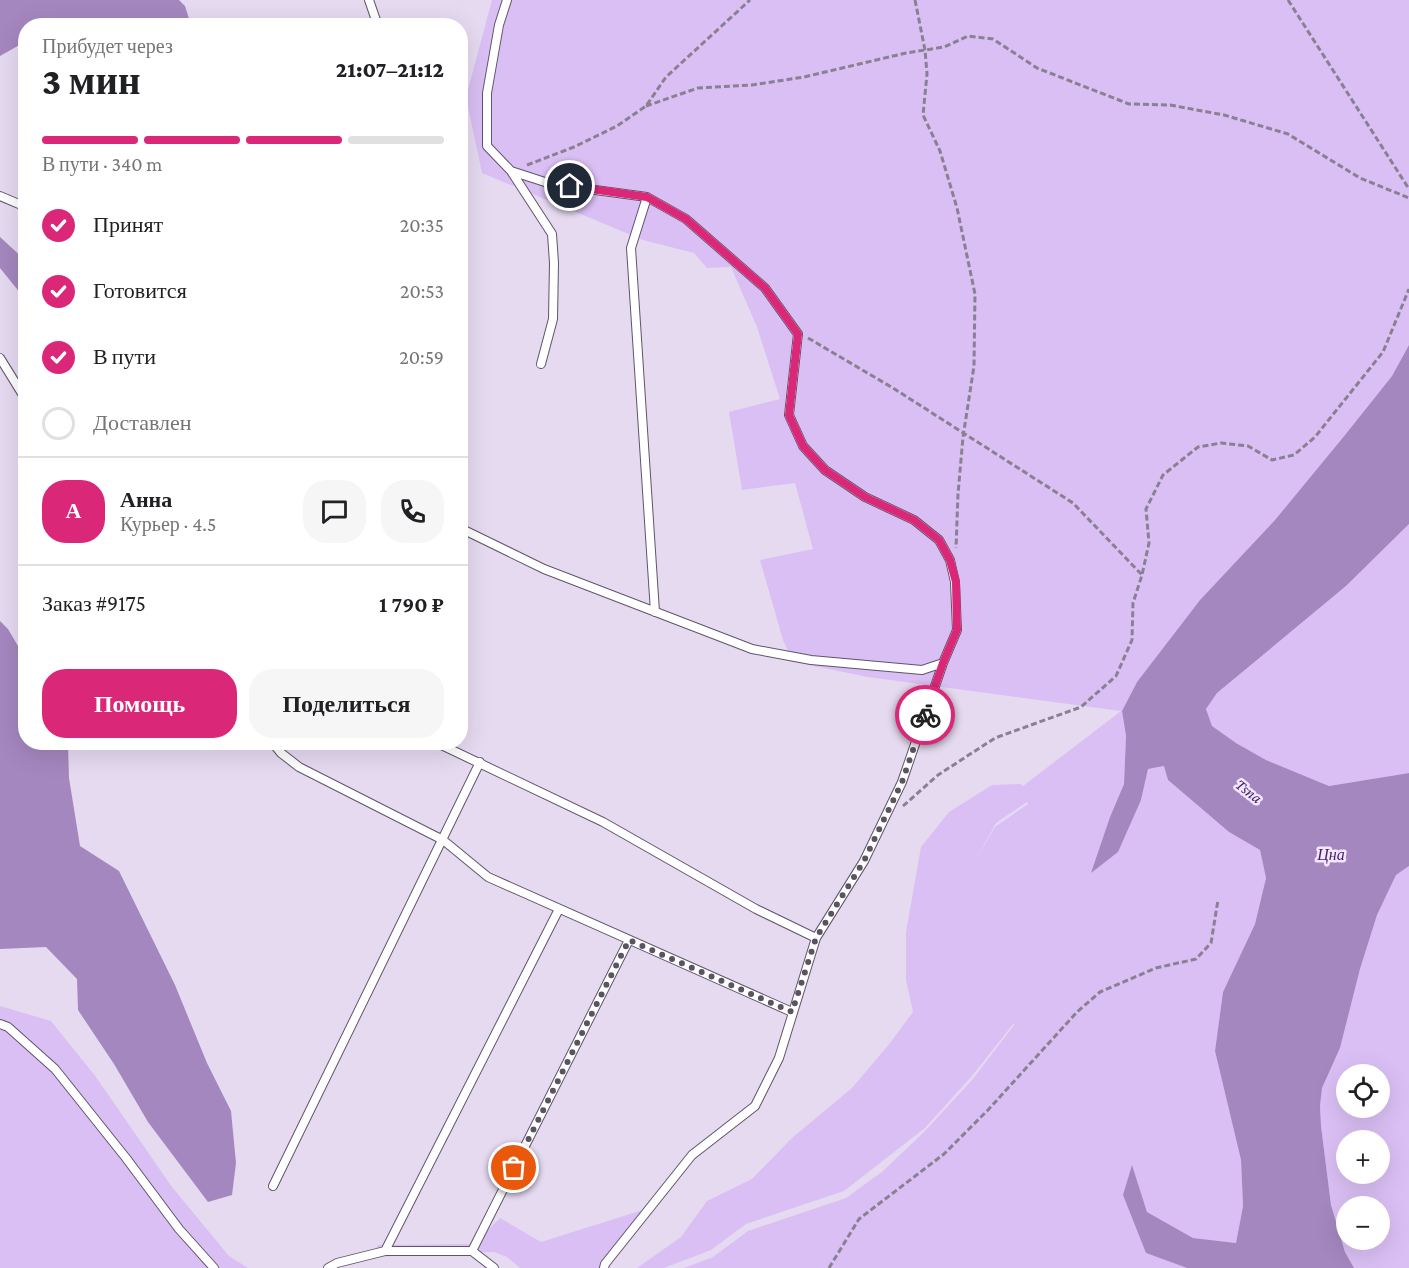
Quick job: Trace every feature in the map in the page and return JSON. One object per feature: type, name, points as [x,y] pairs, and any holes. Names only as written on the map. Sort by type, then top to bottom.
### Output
[{"type":"lane","points":[[369,0],[375,18]]},
{"type":"lane","points":[[507,0],[487,93],[487,146],[511,171],[552,234],[553,319],[541,364]]},
{"type":"lane","points":[[511,171],[551,184],[647,197],[686,219],[765,288],[798,334],[789,415],[803,446],[825,470],[865,497],[914,520],[939,540],[950,560],[956,582],[957,630],[943,663],[902,782],[864,861],[816,938],[779,1058],[755,1106],[692,1155],[604,1268]]},
{"type":"lane","points":[[0,196],[18,204]]},
{"type":"lane","points":[[647,197],[631,248],[655,612]]},
{"type":"lane","points":[[0,357],[18,387]]},
{"type":"lane","points":[[468,532],[544,570],[752,649],[811,660],[922,670],[943,663]]},
{"type":"lane","points":[[279,750],[299,767],[443,840],[489,877],[792,1012]]},
{"type":"lane","points":[[453,750],[603,822],[756,909],[816,938]]},
{"type":"lane","points":[[273,1186],[480,762]]},
{"type":"lane","points":[[385,1251],[559,909]]},
{"type":"lane","points":[[472,1251],[629,940]]},
{"type":"lane","points":[[0,1024],[8,1027],[55,1069],[179,1229],[214,1268]]},
{"type":"lane","points":[[328,1268],[337,1263],[385,1251],[472,1251],[494,1268]]},
{"type":"path","points":[[646,106],[666,77],[750,0]]},
{"type":"path","points":[[915,0],[925,50],[927,74],[923,115],[940,151],[957,208],[975,294],[974,366],[964,433],[956,549]]},
{"type":"path","points":[[1288,0],[1409,189]]},
{"type":"path","points":[[511,171],[574,147],[617,126],[646,106],[698,88],[752,85],[804,77],[944,47],[968,36],[993,39],[1037,68],[1129,104],[1170,105],[1224,115],[1287,134],[1360,178],[1409,198]]},
{"type":"path","points":[[898,810],[938,775],[995,738],[1081,707],[1116,676],[1132,640],[1133,603],[1149,543],[1146,509],[1163,475],[1198,447],[1221,442],[1248,446],[1272,460],[1294,455],[1315,437],[1383,352],[1409,289]]},
{"type":"path","points":[[798,334],[843,358],[1073,503],[1142,575]]},
{"type":"path","points":[[829,1268],[859,1219],[944,1154],[988,1110],[1077,1012],[1100,992],[1156,968],[1196,959],[1211,943],[1218,900]]},
{"type":"shaded area","points":[[492,0],[1409,0],[1409,345],[1392,376],[1345,435],[1275,520],[1200,600],[1137,682],[1122,711],[1126,736],[1124,784],[1110,817],[1092,872],[1141,800],[1148,769],[1165,766],[1168,780],[1229,832],[1260,850],[1266,878],[1255,924],[1223,992],[1215,1051],[1241,1160],[1243,1206],[1236,1243],[1193,1238],[1147,1212],[1132,1166],[1146,1253],[1187,1268],[684,1268],[713,1257],[748,1231],[846,1198],[883,1171],[924,1132],[972,1080],[1014,1023],[972,1076],[925,1128],[844,1191],[746,1224],[711,1250],[664,1268],[637,1268],[681,1237],[707,1201],[752,1179],[792,1138],[852,1088],[913,1012],[906,980],[906,932],[921,847],[949,812],[992,785],[1021,784],[1023,786],[1121,711],[868,677],[789,661],[790,655],[783,640],[760,560],[813,549],[795,483],[742,490],[729,412],[780,399],[757,327],[731,267],[707,268],[694,253],[643,240],[482,173],[468,106],[468,90]],"holes":[[[1027,802],[1028,804],[995,827],[977,858],[996,823]]]},
{"type":"shaded area","points":[[1409,524],[1409,773],[1329,786],[1266,760],[1212,726],[1206,709],[1217,693],[1346,586]]},
{"type":"shaded area","points":[[1409,866],[1409,1268],[1354,1268],[1344,1250],[1390,1250],[1390,1196],[1336,1196],[1336,1222],[1331,1205],[1321,1126],[1322,1088],[1340,1048],[1360,969],[1377,915],[1396,875]]},
{"type":"shaded area","points":[[0,1006],[51,1021],[96,1077],[172,1187],[229,1256],[248,1268],[0,1268]]},
{"type":"shaded area","points":[[646,1209],[623,1234],[603,1268],[520,1268],[507,1257],[494,1252],[369,1258],[378,1245],[474,1244],[500,1218],[541,1242]]},
{"type":"water","points":[[0,0],[179,0],[185,6],[189,18],[18,18],[18,46],[0,56]]},
{"type":"water","points":[[0,237],[18,254],[18,290],[0,268]]},
{"type":"water","name":"Цна","points":[[1409,345],[1409,524],[1346,586],[1217,693],[1206,709],[1212,726],[1236,743],[1266,760],[1329,786],[1409,773],[1409,866],[1396,875],[1377,915],[1360,969],[1340,1048],[1322,1088],[1320,1106],[1331,1205],[1336,1222],[1336,1250],[1344,1250],[1354,1268],[1187,1268],[1146,1253],[1123,1195],[1132,1165],[1147,1212],[1193,1238],[1236,1243],[1243,1206],[1241,1160],[1215,1051],[1223,992],[1255,924],[1266,878],[1260,850],[1229,832],[1168,780],[1164,766],[1148,769],[1141,800],[1118,852],[1091,873],[1124,784],[1126,736],[1122,711],[1137,682],[1200,600],[1275,520],[1392,376]]},
{"type":"water","points":[[0,621],[8,629],[18,646],[18,750],[68,750],[69,778],[80,846],[119,871],[175,985],[207,1063],[231,1111],[236,1163],[232,1195],[208,1202],[148,1122],[114,1064],[78,1010],[77,979],[46,947],[0,949]]},
{"type":"way so far","points":[[514,1168],[629,940],[792,1012],[816,938],[864,861],[902,782],[925,715]]},
{"type":"route","points":[[570,186],[647,197],[686,219],[765,288],[798,334],[789,415],[803,446],[825,470],[865,497],[914,520],[939,540],[950,560],[956,582],[957,630],[925,715]]},
{"type":"water label","name":"Tsna","points":[[1249,791]]}]
